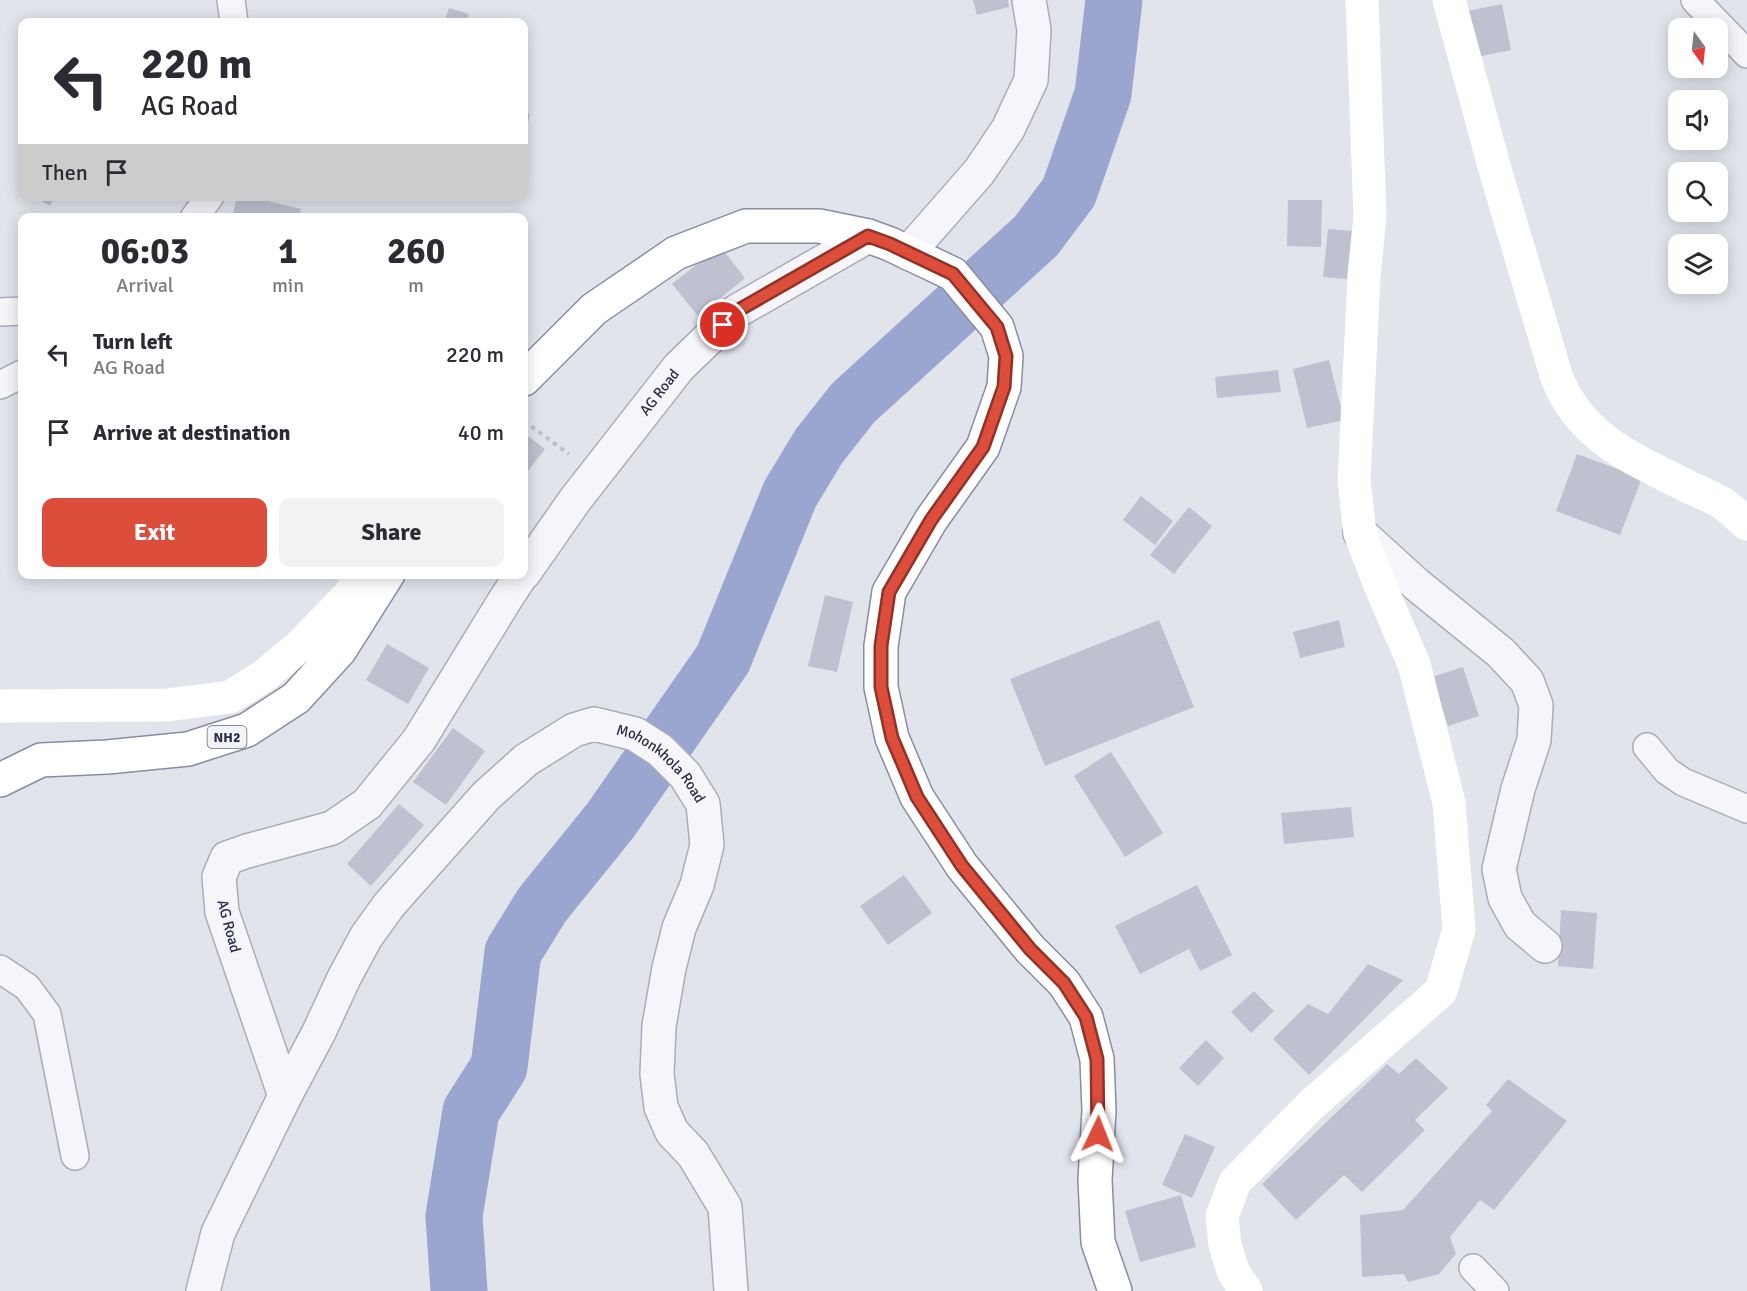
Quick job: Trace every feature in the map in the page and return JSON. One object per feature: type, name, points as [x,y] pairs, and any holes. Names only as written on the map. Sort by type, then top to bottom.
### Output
[{"type":"main road","points":[[1246,1291],[1233,1271],[1225,1245],[1223,1226],[1222,1216],[1235,1182],[1311,1105],[1441,991],[1459,929],[1449,803],[1414,664],[1360,533],[1354,481],[1364,277],[1370,216],[1362,0]]},
{"type":"main road","points":[[1449,0],[1496,173],[1565,398],[1581,420],[1597,436],[1639,462],[1722,504],[1747,524]]},
{"type":"main road","points":[[528,375],[594,309],[676,252],[746,226],[819,226],[868,236],[953,274],[997,327],[1006,356],[1004,387],[983,447],[931,520],[889,592],[881,646],[881,687],[892,738],[917,797],[962,866],[1030,949],[1064,983],[1086,1017],[1097,1059],[1099,1110],[1095,1180],[1098,1242],[1115,1291]]},
{"type":"main road","points":[[0,706],[167,705],[230,698],[265,675],[301,645],[349,595],[359,579]]},
{"type":"main road","name":"NH2","points":[[0,780],[41,760],[107,757],[188,749],[248,730],[296,698],[326,666],[340,650],[385,579]]},
{"type":"street","points":[[231,0],[233,18]]},
{"type":"street","points":[[908,253],[979,172],[1008,129],[1031,80],[1034,30],[1029,0]]},
{"type":"street","points":[[1695,0],[1747,54]]},
{"type":"street","name":"AG Road","points":[[528,567],[596,473],[679,367],[737,311],[868,236]]},
{"type":"street","points":[[0,312],[18,311]]},
{"type":"street","points":[[0,385],[18,376]]},
{"type":"street","points":[[1360,533],[1416,584],[1501,653],[1527,681],[1536,705],[1534,740],[1518,789],[1499,869],[1505,898],[1520,925],[1545,946]]},
{"type":"street","name":"AG Road","points":[[285,1096],[222,912],[219,877],[227,858],[332,828],[368,804],[419,740],[520,579]]},
{"type":"street","name":"Mohonkhola Road","points":[[285,1096],[320,1032],[344,978],[366,937],[389,905],[486,796],[526,760],[574,730],[594,724],[635,734],[660,750],[685,776],[703,804],[707,845],[697,885],[679,928],[669,968],[659,1026],[657,1074],[661,1107],[672,1132],[693,1154],[725,1207],[731,1291]]},
{"type":"street","points":[[1647,747],[1667,771],[1683,782],[1747,809]]},
{"type":"street","points":[[0,969],[27,987],[47,1014],[75,1156]]},
{"type":"street","points":[[203,1291],[218,1233],[285,1096]]},
{"type":"street","points":[[1473,1268],[1495,1291]]},
{"type":"path","points":[[528,424],[596,473]]},
{"type":"building","points":[[973,0],[1008,0],[1009,7],[977,15]]},
{"type":"building","points":[[1502,4],[1511,50],[1477,57],[1468,11]]},
{"type":"building","points":[[449,8],[469,14],[468,18],[445,18]]},
{"type":"building","points":[[1288,200],[1322,200],[1321,247],[1287,246]]},
{"type":"building","points":[[41,201],[52,201],[50,206]]},
{"type":"building","points":[[236,201],[268,201],[301,209],[300,213],[233,213]]},
{"type":"building","points":[[1328,229],[1352,231],[1347,279],[1323,277]]},
{"type":"building","points":[[720,246],[745,278],[698,316],[672,284]]},
{"type":"building","points":[[1329,360],[1344,420],[1307,428],[1293,369]]},
{"type":"building","points":[[1278,370],[1281,392],[1217,398],[1215,377]]},
{"type":"building","points":[[528,436],[545,449],[528,471]]},
{"type":"building","points":[[1577,454],[1642,478],[1620,535],[1556,511]]},
{"type":"building","points":[[1141,496],[1173,521],[1155,545],[1123,520]]},
{"type":"building","points":[[1189,507],[1212,526],[1174,574],[1150,555]]},
{"type":"building","points":[[825,595],[853,602],[837,672],[808,666]]},
{"type":"building","points":[[1159,620],[1194,707],[1045,766],[1010,679]]},
{"type":"building","points":[[1339,620],[1345,647],[1300,658],[1293,632]]},
{"type":"building","points":[[387,644],[429,668],[408,704],[366,680]]},
{"type":"building","points":[[1463,667],[1479,716],[1448,726],[1432,677]]},
{"type":"building","points":[[453,728],[485,751],[446,805],[413,782]]},
{"type":"building","points":[[1111,752],[1163,833],[1125,857],[1074,776]]},
{"type":"building","points":[[399,804],[424,825],[371,886],[347,864]]},
{"type":"building","points":[[1351,807],[1354,837],[1284,844],[1281,813]]},
{"type":"building","points":[[904,875],[932,913],[888,945],[860,906]]},
{"type":"building","points":[[1197,885],[1232,955],[1200,971],[1189,949],[1140,974],[1115,926]]},
{"type":"building","points":[[1561,910],[1597,913],[1593,969],[1558,966]]},
{"type":"building","points":[[1368,964],[1403,980],[1309,1075],[1273,1039],[1308,1004],[1328,1014]]},
{"type":"building","points":[[1254,991],[1274,1011],[1251,1033],[1231,1012]]},
{"type":"building","points":[[1206,1040],[1224,1058],[1198,1086],[1179,1068]]},
{"type":"building","points":[[1416,1058],[1448,1088],[1415,1120],[1425,1130],[1362,1192],[1344,1175],[1296,1220],[1262,1184],[1387,1064],[1399,1074]]},
{"type":"building","points":[[1508,1079],[1567,1121],[1494,1210],[1480,1200],[1450,1237],[1456,1254],[1439,1274],[1408,1282],[1404,1274],[1362,1277],[1360,1215],[1403,1210],[1492,1111],[1486,1105]]},
{"type":"building","points":[[1185,1134],[1215,1147],[1192,1198],[1162,1185]]},
{"type":"building","points":[[1181,1195],[1196,1247],[1140,1262],[1125,1211]]},
{"type":"waterway","points":[[459,1291],[454,1216],[471,1111],[499,1067],[513,952],[542,905],[610,821],[723,659],[790,494],[819,446],[853,403],[1036,236],[1069,192],[1103,94],[1114,0]]},
{"type":"route","points":[[723,325],[737,311],[868,236],[953,274],[997,327],[1006,356],[1004,387],[983,447],[931,520],[889,592],[881,646],[881,687],[892,738],[917,797],[962,866],[1030,949],[1064,983],[1086,1017],[1097,1059],[1098,1134]]}]
